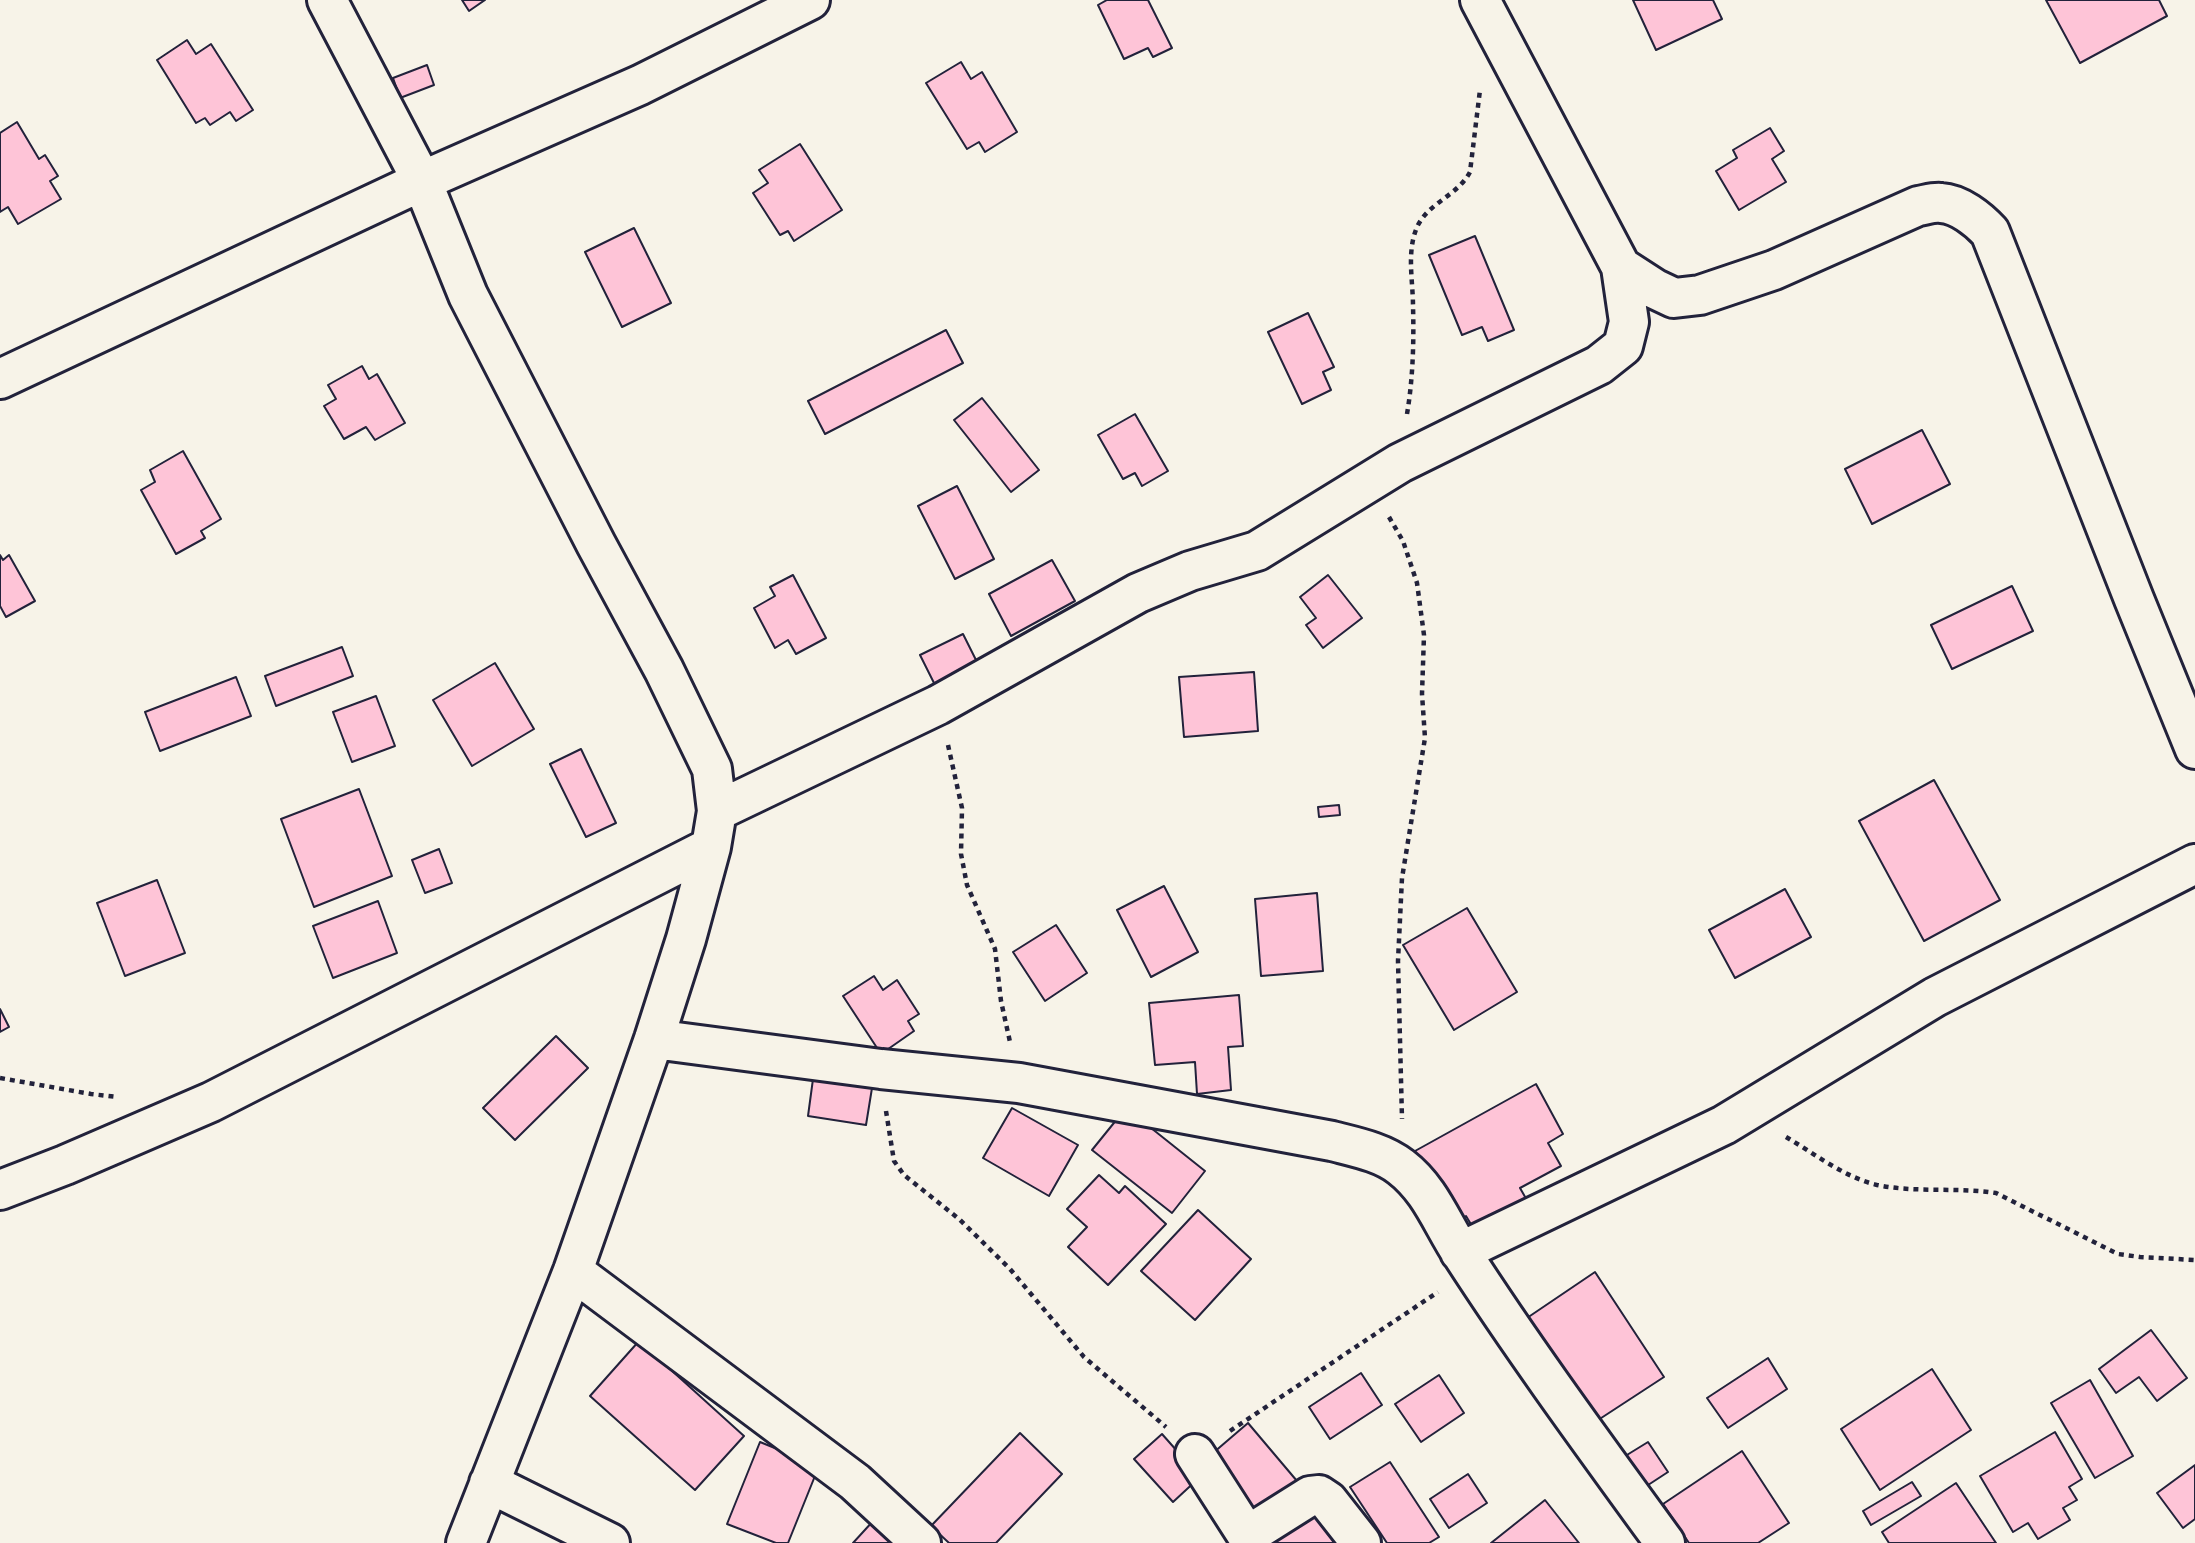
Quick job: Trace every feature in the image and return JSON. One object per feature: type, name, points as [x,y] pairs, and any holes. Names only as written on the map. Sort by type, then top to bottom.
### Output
[{"type":"street","points":[[327,0],[422,181],[468,295],[664,670],[712,769],[714,829],[687,939],[573,1271],[466,1543]]},
{"type":"street","points":[[0,379],[422,181],[640,85],[810,0]]},
{"type":"street","points":[[0,1190],[211,1102],[714,829],[1138,593],[1190,571],[1257,551],[1388,470],[1600,365],[1622,346],[1629,322],[1621,267],[1480,0]]},
{"type":"street","points":[[1621,267],[1674,298],[1700,295],[1774,270],[1918,206],[1941,203],[1979,220],[1990,232],[2195,749]]},
{"type":"street","points":[[1466,1260],[1724,1125],[1935,997],[2195,864]]},
{"type":"street","points":[[654,1039],[881,1069],[1019,1083],[1332,1141],[1373,1152],[1400,1166],[1417,1182],[1436,1207],[1466,1260],[1569,1412],[1665,1543]]},
{"type":"street","points":[[573,1271],[855,1482],[921,1543]]},
{"type":"street","points":[[1195,1454],[1250,1539],[1310,1496],[1319,1495],[1328,1501],[1361,1543]]},
{"type":"street","points":[[489,1483],[610,1543]]},
{"type":"path","points":[[1400,1166],[1402,1069],[1398,961],[1402,878],[1425,738],[1422,694],[1424,635],[1417,583],[1404,541],[1388,516],[1388,470],[1410,400],[1412,249],[1419,225],[1432,208],[1465,183],[1470,172],[1480,83]]},
{"type":"path","points":[[938,705],[962,808],[961,854],[967,885],[995,949],[1001,1001],[1019,1083]]},
{"type":"path","points":[[881,1069],[891,1148],[894,1161],[904,1175],[959,1219],[1010,1269],[1084,1357],[1177,1436],[1183,1448],[1195,1454],[1466,1260]]},
{"type":"path","points":[[0,1078],[128,1098]]},
{"type":"path","points":[[1786,1136],[1848,1175],[1878,1185],[1940,1191],[1977,1190],[1996,1194],[2118,1254],[2195,1260]]},
{"type":"building","points":[[462,0],[485,0],[469,11]]},
{"type":"building","points":[[1107,0],[1148,0],[1172,48],[1153,57],[1148,48],[1124,59],[1098,5]]},
{"type":"building","points":[[1633,0],[1713,0],[1722,19],[1656,50]]},
{"type":"building","points":[[2046,0],[2159,0],[2167,16],[2080,63]]},
{"type":"building","points":[[187,40],[196,54],[211,44],[253,110],[236,121],[230,112],[210,125],[205,118],[196,123],[157,60]]},
{"type":"building","points":[[961,62],[971,79],[982,72],[1017,132],[985,152],[979,142],[967,149],[926,83]]},
{"type":"building","points":[[427,65],[434,85],[400,98],[393,78]]},
{"type":"building","points":[[17,122],[39,159],[45,155],[58,176],[50,181],[61,199],[18,224],[8,207],[0,212],[0,133]]},
{"type":"building","points":[[1770,128],[1784,151],[1772,159],[1786,182],[1739,210],[1716,171],[1737,158],[1733,150]]},
{"type":"building","points":[[800,144],[842,210],[794,241],[788,231],[780,235],[753,193],[768,183],[759,170]]},
{"type":"building","points":[[634,228],[671,303],[622,327],[585,252]]},
{"type":"building","points":[[1475,236],[1514,330],[1488,341],[1482,327],[1462,335],[1429,255]]},
{"type":"building","points":[[1308,313],[1334,367],[1323,372],[1331,390],[1302,404],[1268,332]]},
{"type":"building","points":[[946,330],[963,363],[825,434],[808,401]]},
{"type":"building","points":[[362,366],[369,379],[377,374],[405,423],[375,440],[366,427],[344,439],[324,406],[336,399],[328,385]]},
{"type":"building","points":[[982,398],[1039,470],[1011,492],[954,420]]},
{"type":"building","points":[[1135,414],[1168,471],[1142,486],[1135,473],[1123,479],[1098,435]]},
{"type":"building","points":[[1922,430],[1950,484],[1872,524],[1845,469]]},
{"type":"building","points":[[183,451],[221,519],[201,531],[205,538],[176,554],[141,490],[155,482],[150,470]]},
{"type":"building","points":[[957,486],[994,559],[955,579],[918,506]]},
{"type":"building","points":[[0,555],[3,560],[9,555],[35,601],[6,617],[0,606]]},
{"type":"building","points":[[1052,560],[1075,601],[1011,636],[989,594]]},
{"type":"building","points":[[793,575],[826,638],[796,654],[788,640],[775,648],[754,608],[775,596],[770,587]]},
{"type":"building","points":[[1328,575],[1362,618],[1323,648],[1306,625],[1316,618],[1300,597]]},
{"type":"building","points":[[2012,586],[2033,631],[1952,669],[1931,625]]},
{"type":"building","points":[[963,634],[979,666],[936,687],[920,655]]},
{"type":"building","points":[[342,647],[353,676],[276,706],[265,676]]},
{"type":"building","points":[[495,663],[534,729],[472,766],[433,700]]},
{"type":"building","points":[[1254,672],[1258,731],[1184,737],[1179,677]]},
{"type":"building","points":[[236,677],[251,716],[160,751],[145,712]]},
{"type":"building","points":[[376,696],[395,746],[352,762],[333,712]]},
{"type":"building","points":[[581,749],[616,823],[586,837],[550,764]]},
{"type":"building","points":[[1934,780],[2000,900],[1924,941],[1859,821]]},
{"type":"building","points":[[359,789],[392,876],[314,907],[281,819]]},
{"type":"building","points":[[1339,805],[1340,815],[1319,817],[1318,807]]},
{"type":"building","points":[[439,849],[452,883],[425,893],[412,860]]},
{"type":"building","points":[[157,880],[185,953],[125,976],[97,903]]},
{"type":"building","points":[[1164,886],[1198,952],[1151,977],[1117,910]]},
{"type":"building","points":[[1785,889],[1811,937],[1735,978],[1709,930]]},
{"type":"building","points":[[1317,893],[1323,971],[1261,976],[1255,899]]},
{"type":"building","points":[[378,901],[397,953],[333,978],[313,926]]},
{"type":"building","points":[[1467,908],[1517,992],[1454,1030],[1403,945]]},
{"type":"building","points":[[1056,925],[1087,973],[1045,1001],[1013,952]]},
{"type":"building","points":[[874,976],[883,990],[897,980],[919,1014],[908,1021],[914,1031],[881,1054],[843,996]]},
{"type":"building","points":[[1239,995],[1243,1046],[1228,1047],[1231,1090],[1197,1094],[1195,1062],[1155,1065],[1149,1003]]},
{"type":"building","points":[[0,1009],[9,1027],[0,1032]]},
{"type":"building","points":[[556,1036],[588,1068],[515,1140],[483,1108]]},
{"type":"building","points":[[813,1079],[872,1088],[866,1125],[808,1116]]},
{"type":"building","points":[[1536,1084],[1563,1134],[1548,1143],[1561,1166],[1520,1188],[1528,1202],[1475,1231],[1466,1216],[1462,1219],[1443,1202],[1415,1151]]},
{"type":"building","points":[[1012,1108],[1078,1145],[1049,1196],[983,1158]]},
{"type":"building","points":[[1126,1108],[1205,1171],[1172,1213],[1092,1150]]},
{"type":"building","points":[[1099,1175],[1119,1193],[1125,1186],[1166,1224],[1108,1285],[1068,1247],[1087,1227],[1067,1209]]},
{"type":"building","points":[[1198,1210],[1251,1259],[1195,1320],[1141,1271]]},
{"type":"building","points":[[1595,1272],[1664,1377],[1592,1424],[1524,1320]]},
{"type":"building","points":[[2151,1330],[2187,1378],[2157,1401],[2139,1377],[2116,1393],[2099,1369]]},
{"type":"building","points":[[639,1341],[744,1436],[695,1490],[590,1396]]},
{"type":"building","points":[[1768,1358],[1787,1389],[1728,1428],[1707,1398]]},
{"type":"building","points":[[1932,1369],[1971,1430],[1880,1490],[1841,1429]]},
{"type":"building","points":[[1361,1373],[1382,1405],[1330,1439],[1309,1407]]},
{"type":"building","points":[[1439,1375],[1464,1413],[1421,1442],[1395,1404]]},
{"type":"building","points":[[2090,1380],[2133,1456],[2095,1478],[2051,1403]]},
{"type":"building","points":[[1248,1423],[1297,1481],[1254,1516],[1206,1459]]},
{"type":"building","points":[[2055,1432],[2082,1479],[2069,1487],[2077,1500],[2063,1508],[2070,1520],[2038,1539],[2028,1523],[2013,1532],[1980,1476]]},
{"type":"building","points":[[1020,1433],[1062,1474],[996,1543],[949,1543],[931,1526]]},
{"type":"building","points":[[1162,1434],[1200,1477],[1173,1502],[1134,1459]]},
{"type":"building","points":[[760,1442],[819,1466],[788,1543],[776,1543],[727,1524]]},
{"type":"building","points":[[1648,1442],[1668,1472],[1642,1489],[1622,1458]]},
{"type":"building","points":[[1742,1451],[1789,1523],[1758,1543],[1689,1543],[1663,1504]]},
{"type":"building","points":[[1390,1462],[1439,1537],[1429,1543],[1387,1543],[1350,1487]]},
{"type":"building","points":[[2195,1465],[2195,1519],[2183,1528],[2157,1493]]},
{"type":"building","points":[[1468,1474],[1487,1503],[1449,1528],[1430,1499]]},
{"type":"building","points":[[1912,1482],[1921,1496],[1871,1525],[1863,1511]]},
{"type":"building","points":[[1956,1483],[1996,1543],[1889,1543],[1882,1532]]},
{"type":"building","points":[[1545,1500],[1579,1543],[1491,1543]]},
{"type":"building","points":[[1323,1508],[1346,1543],[1270,1543]]},
{"type":"building","points":[[874,1520],[899,1543],[853,1543]]}]
